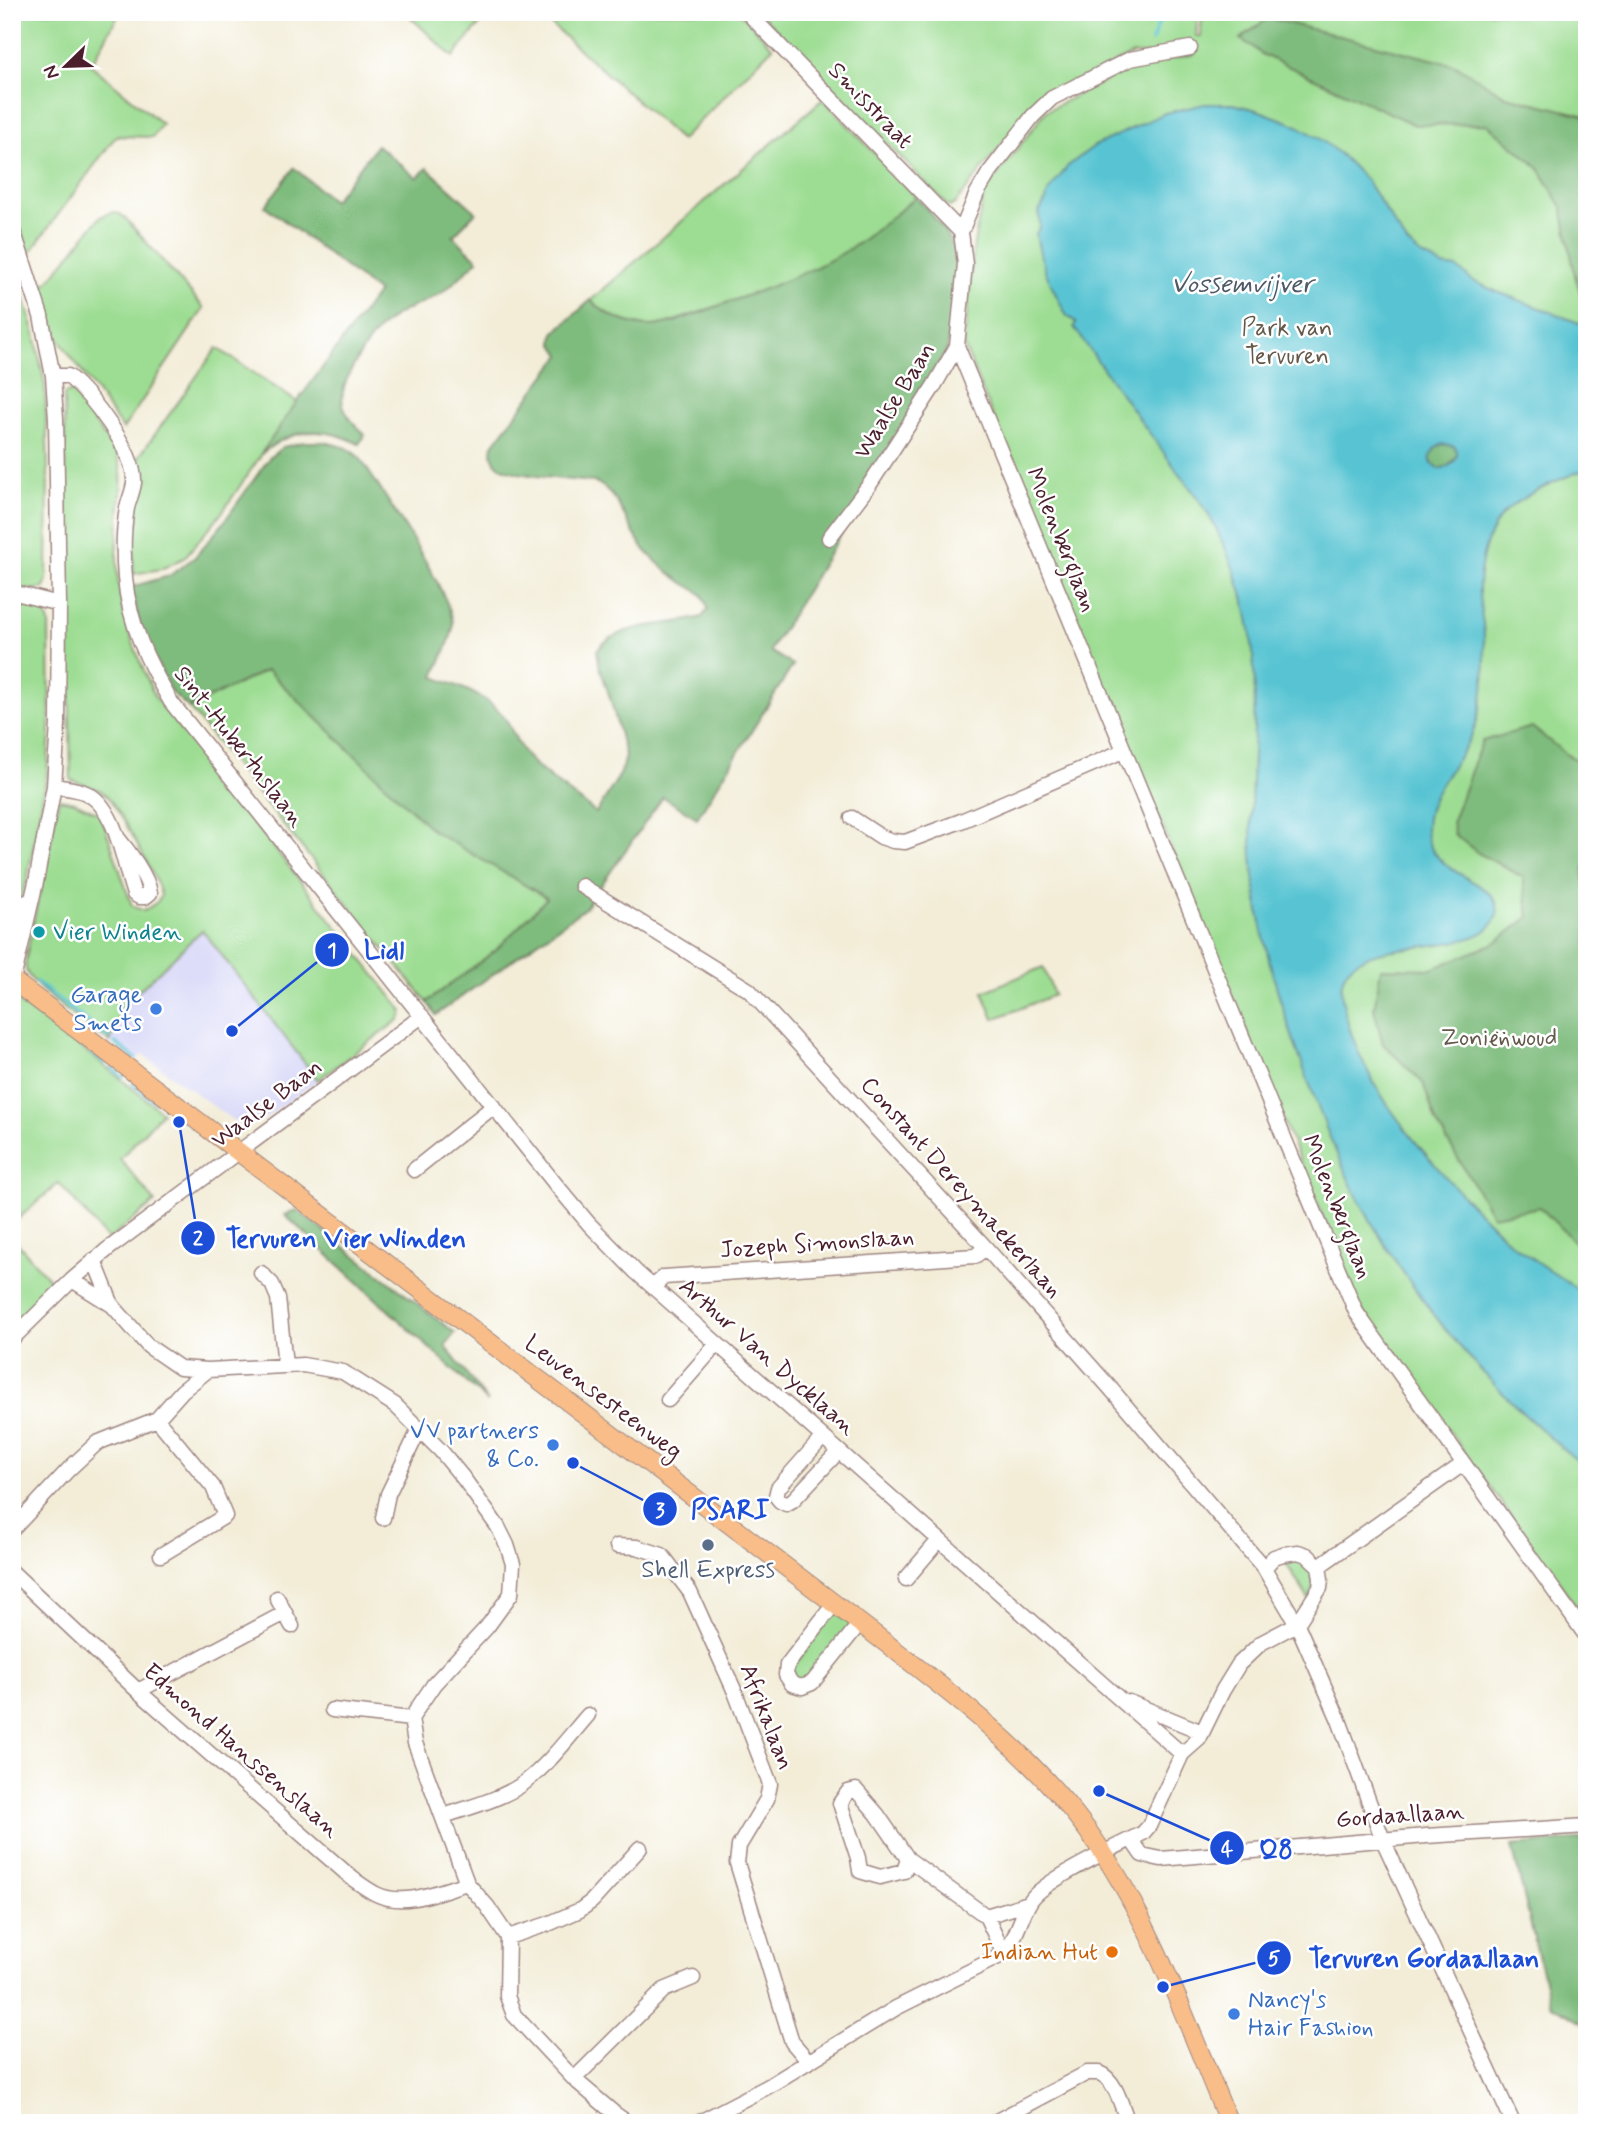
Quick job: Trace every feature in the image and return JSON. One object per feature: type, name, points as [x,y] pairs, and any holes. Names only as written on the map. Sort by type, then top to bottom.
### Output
[{"type":"main road","name":"Leuvensesteenweg","points":[[13,980],[860,1623],[986,1721],[1013,1746],[1065,1801],[1104,1854],[1163,1967],[1229,2123]]},
{"type":"street","name":"Smisstraat","points":[[747,12],[961,232]]},
{"type":"street","points":[[961,232],[977,193],[989,173],[1032,116],[1052,98],[1130,59],[1190,48]]},
{"type":"street","points":[[12,227],[41,317],[53,376],[59,604],[58,724],[54,786],[36,882],[13,980]]},
{"type":"street","name":"Waalse Baan","points":[[829,538],[870,484],[957,346],[965,264],[961,232]]},
{"type":"street","name":"Molenberglaan","points":[[957,346],[1356,1312],[1587,1637]]},
{"type":"street","name":"Sint-Hubertuslaan","points":[[53,376],[68,376],[84,389],[126,450],[131,462],[134,484],[127,508],[125,578],[137,636],[152,671],[171,702],[422,1016]]},
{"type":"street","points":[[12,592],[59,604]]},
{"type":"street","points":[[852,818],[881,836],[905,842],[1124,751]]},
{"type":"street","points":[[54,786],[79,790],[93,797],[105,811],[117,837]]},
{"type":"street","points":[[12,926],[36,882]]},
{"type":"street","name":"Constant Dereymaekerlaan","points":[[582,886],[749,990],[986,1248],[1264,1568],[1297,1624],[1339,1720],[1383,1840],[1513,2123]]},
{"type":"street","name":"Waalse Baan","points":[[12,1339],[94,1260],[422,1016]]},
{"type":"street","name":"Arthur Van Dycklaan","points":[[422,1016],[589,1224],[620,1257],[1182,1754]]},
{"type":"street","points":[[414,1170],[494,1106]]},
{"type":"street","name":"Jozeph Simonslaan","points":[[653,1287],[664,1277],[975,1256],[986,1248]]},
{"type":"street","points":[[94,1260],[112,1305]]},
{"type":"street","points":[[261,1273],[272,1284],[278,1298],[285,1365]]},
{"type":"street","points":[[72,1280],[112,1305],[148,1346],[180,1368],[208,1370],[303,1365],[343,1372],[395,1405],[420,1427],[498,1527],[513,1564],[511,1594],[487,1627],[434,1684],[411,1719],[415,1743],[467,1882],[508,1937],[507,1996],[514,2015],[574,2079],[617,2118],[628,2123]]},
{"type":"street","points":[[668,1400],[718,1344]]},
{"type":"street","points":[[180,1368],[182,1391]]},
{"type":"street","points":[[12,1530],[97,1443],[157,1419],[182,1391],[208,1370]]},
{"type":"street","points":[[157,1419],[213,1487],[225,1516],[161,1555]]},
{"type":"street","points":[[383,1518],[388,1494],[420,1427]]},
{"type":"street","points":[[823,1437],[778,1488],[776,1496],[780,1501],[786,1504],[793,1500],[839,1451]]},
{"type":"street","points":[[1319,1566],[1464,1464]]},
{"type":"street","points":[[906,1580],[939,1540]]},
{"type":"street","name":"Afrikalaan","points":[[617,1546],[637,1546],[662,1555],[690,1592],[735,1692],[770,1784],[767,1799],[739,1846],[737,1863],[792,2042],[809,2062]]},
{"type":"street","points":[[986,1916],[1029,1902],[1046,1887],[1143,1833],[1149,1826],[1182,1754],[1195,1744],[1239,1664],[1261,1643],[1297,1624],[1321,1588],[1319,1566],[1307,1555],[1297,1552],[1283,1553],[1274,1557],[1264,1568]]},
{"type":"street","name":"Edmond Hanssenslaan","points":[[12,1572],[138,1691],[353,1879],[377,1895],[395,1900],[408,1900],[467,1882]]},
{"type":"street","points":[[138,1691],[288,1619],[277,1598]]},
{"type":"street","points":[[834,1604],[787,1665],[786,1675],[792,1684],[802,1687],[812,1683],[860,1623]]},
{"type":"street","name":"Arthur Van Dycklaan","points":[[1118,1697],[1202,1732]]},
{"type":"street","points":[[331,1710],[411,1719]]},
{"type":"street","points":[[444,1816],[491,1800],[523,1784],[548,1762],[588,1715]]},
{"type":"street","points":[[908,1859],[904,1871],[880,1877],[860,1871],[840,1803],[848,1792],[856,1790],[877,1814],[908,1859],[986,1916],[1004,1954]]},
{"type":"street","name":"Gordaallaan","points":[[1130,1839],[1142,1855],[1161,1859],[1587,1826]]},
{"type":"street","points":[[508,1937],[580,1910],[592,1901],[640,1847]]},
{"type":"street","points":[[698,2123],[766,2087],[896,2008],[1004,1954],[1016,1938],[1029,1902]]},
{"type":"street","points":[[574,2079],[664,1990],[693,1978]]},
{"type":"street","points":[[993,2123],[1087,2073],[1099,2073],[1108,2079],[1113,2087],[1128,2123]]},
{"type":"shaded area","points":[[202,930],[318,1080],[261,1121],[239,1122],[231,1119],[142,1054],[136,1062],[110,1042],[124,1005]]},
{"type":"green space","points":[[12,12],[120,12],[91,65],[162,124],[153,137],[116,136],[29,254],[12,205]]},
{"type":"green space","points":[[405,12],[490,12],[453,57]]},
{"type":"green space","points":[[551,12],[739,12],[773,47],[681,140],[545,19]]},
{"type":"green space","name":"Park van Tervuren","points":[[759,12],[1198,12],[1196,36],[1201,36],[1202,12],[1587,12],[1587,1621],[1361,1309],[964,346],[974,243],[984,193],[1046,111],[1133,66],[1196,54],[1133,54],[1026,108],[1024,116],[955,204],[949,207]]},
{"type":"green space","points":[[1268,18],[1455,65],[1506,96],[1587,116],[1587,313],[1575,276],[1562,207],[1538,167],[1487,124],[1415,125],[1261,54],[1240,39]]},
{"type":"green space","points":[[823,99],[916,197],[866,238],[829,261],[763,290],[674,321],[655,326],[636,324],[611,315],[591,300]]},
{"type":"green space","points":[[377,145],[417,178],[427,168],[476,212],[453,236],[478,260],[441,293],[388,321],[357,360],[345,384],[343,405],[352,421],[365,435],[359,444],[333,434],[308,432],[284,439],[260,455],[378,292],[265,206],[294,168],[333,201]]},
{"type":"green space","points":[[916,197],[948,237],[959,266],[947,350],[770,651],[793,665],[697,818],[663,797],[585,908],[436,1015],[427,1002],[496,950],[547,898],[433,831],[267,670],[189,708],[171,692],[141,631],[131,587],[169,576],[195,557],[221,526],[270,457],[283,447],[304,442],[325,442],[347,448],[360,458],[398,517],[429,568],[450,612],[452,632],[434,677],[472,692],[490,703],[504,717],[529,759],[596,813],[621,773],[625,755],[597,650],[607,640],[619,634],[647,626],[702,617],[708,609],[701,594],[669,573],[645,550],[617,502],[603,486],[594,482],[528,475],[505,469],[493,459],[493,445],[561,355],[553,343],[554,333],[591,300],[603,311],[627,322],[652,326],[674,322],[763,290],[829,261],[866,238]]},
{"type":"green space","points":[[113,212],[126,219],[204,308],[123,429],[57,337],[40,287],[48,282],[100,217]]},
{"type":"green space","points":[[12,258],[35,334],[45,386],[48,471],[47,580],[44,588],[32,590],[12,586]]},
{"type":"green space","points":[[217,348],[297,402],[221,514],[184,558],[161,569],[133,574],[135,514],[142,478],[138,458]]},
{"type":"green space","points":[[72,391],[117,455],[121,471],[118,581],[129,631],[155,697],[403,1011],[400,1019],[318,1080],[202,930],[124,1005],[110,1042],[50,997],[26,970],[27,953],[59,799],[75,802],[98,813],[132,906],[144,911],[161,896],[138,846],[108,797],[100,790],[71,780],[64,394]]},
{"type":"green space","points":[[1442,444],[1453,445],[1458,455],[1449,466],[1439,469],[1432,464],[1430,457],[1435,448]]},
{"type":"green space","points":[[12,602],[43,610],[49,623],[50,733],[47,774],[27,880],[20,899],[12,894]]},
{"type":"green space","points":[[267,670],[433,830],[548,899],[496,950],[427,1002],[189,708]]},
{"type":"green space","name":"Zoniënwoud","points":[[1532,727],[1567,755],[1587,764],[1587,862],[1583,871],[1587,890],[1587,1255],[1540,1207],[1493,1216],[1436,1122],[1423,1083],[1383,1044],[1374,1009],[1381,968],[1432,969],[1495,943],[1529,917],[1523,877],[1478,853],[1454,834],[1452,823],[1482,741]]},
{"type":"green space","points":[[1043,967],[1054,995],[994,1019],[983,992]]},
{"type":"green space","points":[[12,998],[96,1059],[162,1112],[120,1159],[155,1202],[108,1240],[59,1183],[12,1224]]},
{"type":"green space","points":[[297,1210],[455,1333],[445,1346],[488,1402],[285,1215]]},
{"type":"green space","points":[[12,1237],[54,1285],[12,1329]]},
{"type":"green space","points":[[1282,1557],[1303,1560],[1312,1568],[1314,1582],[1310,1601]]},
{"type":"green space","points":[[834,1611],[853,1626],[812,1677],[796,1681],[791,1670]]},
{"type":"green space","points":[[1587,1839],[1587,2024],[1550,2005],[1512,1846]]},
{"type":"water","name":"Vossemvijver","points":[[1205,104],[1233,104],[1294,124],[1341,155],[1366,180],[1407,243],[1420,254],[1443,266],[1457,268],[1473,281],[1495,291],[1587,326],[1587,469],[1514,504],[1493,528],[1482,559],[1479,581],[1485,657],[1480,711],[1472,735],[1440,786],[1428,813],[1426,828],[1429,844],[1450,868],[1489,893],[1496,903],[1497,914],[1486,930],[1466,939],[1383,952],[1359,960],[1345,974],[1342,997],[1349,1027],[1360,1055],[1374,1083],[1409,1134],[1470,1203],[1506,1238],[1587,1295],[1587,1468],[1520,1410],[1488,1378],[1429,1309],[1379,1235],[1341,1164],[1284,1013],[1258,909],[1251,823],[1255,688],[1249,622],[1241,590],[1226,550],[1207,512],[1074,327],[1076,322],[1067,316],[1045,271],[1036,234],[1040,226],[1039,212],[1048,192],[1068,166],[1094,146],[1165,113]],"holes":[[[1442,444],[1454,446],[1457,454],[1451,464],[1439,469],[1432,464],[1430,457],[1435,448]]]},
{"type":"waterway","points":[[1152,41],[1160,12]]},
{"type":"waterway","points":[[36,982],[109,1038]]},
{"type":"waterway","points":[[13,993],[26,1003]]},
{"type":"waterway","points":[[35,1010],[55,1025]]},
{"type":"waterway","points":[[63,1031],[86,1048]]},
{"type":"waterway","points":[[115,1043],[135,1058]]},
{"type":"waterway","points":[[92,1053],[105,1063]]},
{"type":"waterway","points":[[112,1068],[123,1077]]},
{"type":"waterway","points":[[133,1084],[155,1101]]},
{"type":"place","name":"Vier Winden","points":[[39,932]]},
{"type":"place","name":"Garage Smets","points":[[156,1009]]},
{"type":"place","name":"Lidl","points":[[232,1031]]},
{"type":"place","name":"Tervuren Vier Winden","points":[[179,1122]]},
{"type":"place","name":"VV partners & Co.","points":[[553,1445]]},
{"type":"place","name":"PSARI","points":[[573,1463]]},
{"type":"place","name":"Shell Express","points":[[708,1545]]},
{"type":"place","name":"Q8","points":[[1099,1791]]},
{"type":"place","name":"Indian Hut","points":[[1112,1952]]},
{"type":"place","name":"Tervuren Gordaallaan","points":[[1163,1987]]},
{"type":"place","name":"Nancy's Hair Fashion","points":[[1234,2014]]}]
